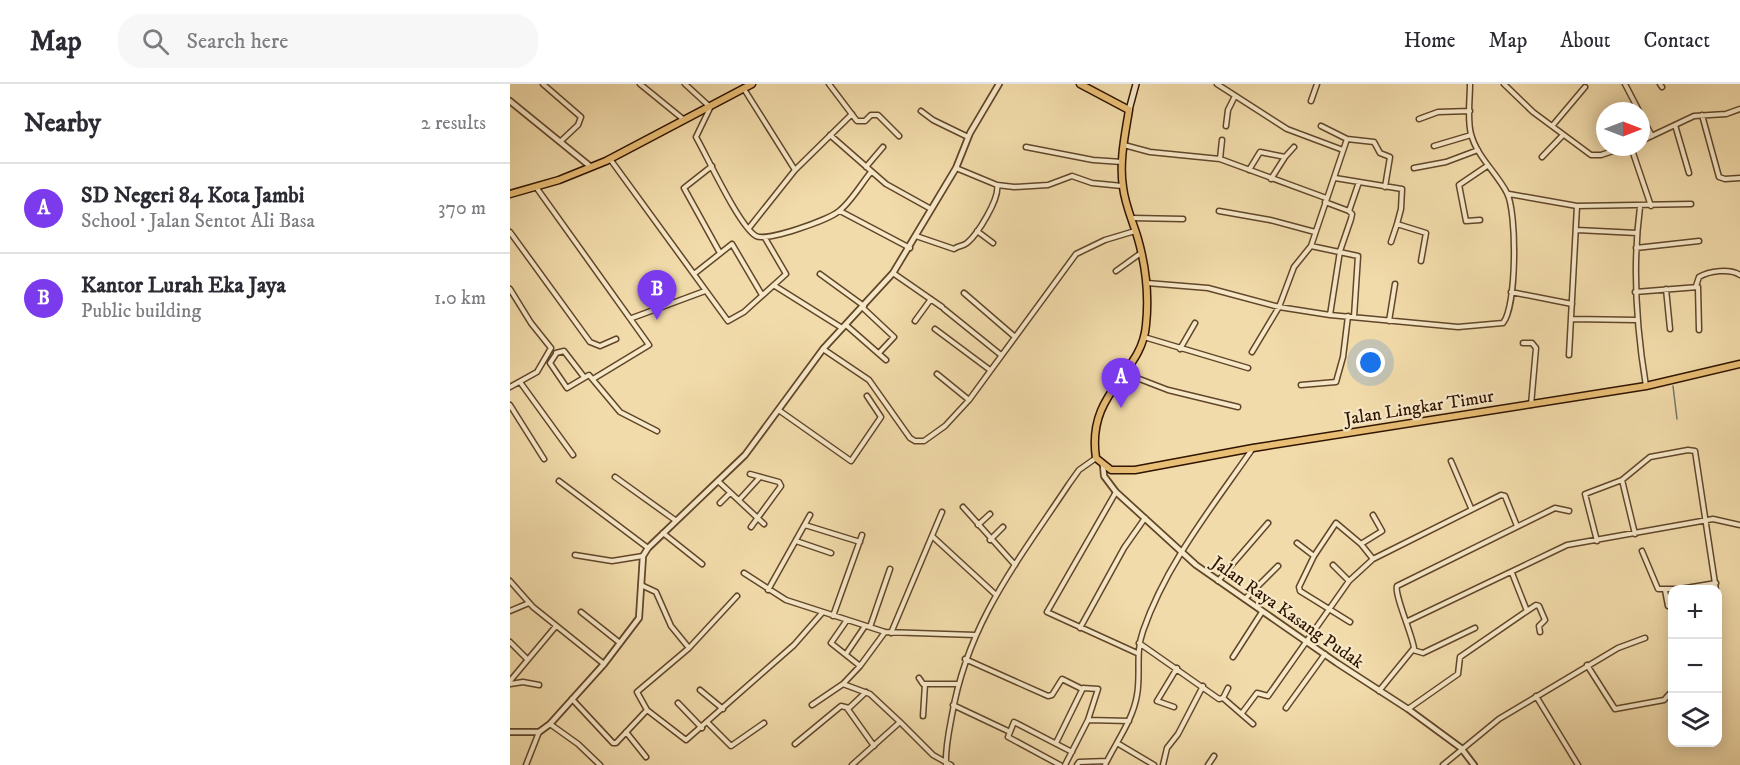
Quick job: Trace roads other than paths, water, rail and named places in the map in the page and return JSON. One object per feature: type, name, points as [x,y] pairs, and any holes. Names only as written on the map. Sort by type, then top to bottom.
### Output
[{"type":"highway","points":[[510,194],[536,187],[610,159],[752,84]]},
{"type":"highway","points":[[1080,84],[1129,110],[1123,145],[1122,186],[1142,252],[1146,283],[1144,337],[1102,406],[1095,440],[1096,458],[1102,465]]},
{"type":"highway","name":"Jalan Lingkar Timur","points":[[1102,465],[1122,471],[1135,470],[1253,448],[1646,386],[1740,364]]},
{"type":"main road","points":[[1129,110],[1136,84]]},
{"type":"street","points":[[543,84],[581,117],[578,125],[561,141]]},
{"type":"street","points":[[640,84],[683,119]]},
{"type":"street","points":[[685,84],[710,105],[696,137],[749,228],[756,236],[765,238],[802,228],[840,211],[871,171]]},
{"type":"street","points":[[829,84],[857,121],[861,122],[871,115],[878,115],[899,136]]},
{"type":"street","points":[[526,765],[539,732],[550,724],[604,664],[639,618],[643,556],[648,548],[662,532],[745,455],[824,349],[893,273],[956,168],[968,137],[999,84]]},
{"type":"street","points":[[1217,84],[1287,129],[1344,150]]},
{"type":"street","points":[[1311,100],[1317,84]]},
{"type":"street","points":[[1146,283],[1208,288],[1279,307],[1330,315],[1458,327],[1500,325],[1506,320],[1511,292],[1513,213],[1508,194],[1487,166],[1471,135],[1470,84]]},
{"type":"street","points":[[1504,84],[1533,112],[1596,156]]},
{"type":"street","points":[[1625,84],[1634,102]]},
{"type":"street","points":[[1553,126],[1585,87]]},
{"type":"street","points":[[744,89],[795,170]]},
{"type":"street","points":[[1226,126],[1228,110],[1235,96]]},
{"type":"street","points":[[510,101],[591,167]]},
{"type":"street","points":[[1650,132],[1652,136],[1702,115],[1726,114],[1740,109]]},
{"type":"street","points":[[921,111],[933,120],[968,137]]},
{"type":"street","points":[[1419,119],[1437,112],[1470,111]]},
{"type":"street","points":[[749,228],[795,170],[852,114]]},
{"type":"street","points":[[1702,115],[1719,177],[1740,178]]},
{"type":"street","points":[[1675,125],[1689,173]]},
{"type":"street","points":[[1321,126],[1347,139],[1374,142],[1380,153],[1390,157],[1385,187]]},
{"type":"street","points":[[831,135],[886,184],[931,209]]},
{"type":"street","points":[[1434,146],[1471,135]]},
{"type":"street","points":[[1542,157],[1563,135]]},
{"type":"street","points":[[1252,352],[1279,307],[1292,272],[1311,246],[1347,139]]},
{"type":"street","points":[[1220,159],[1222,140]]},
{"type":"street","points":[[1123,145],[1150,152],[1220,159],[1349,211]]},
{"type":"street","points":[[866,167],[883,147]]},
{"type":"street","points":[[1026,147],[1093,160],[1122,162]]},
{"type":"street","points":[[1271,179],[1294,147]]},
{"type":"street","points":[[1414,168],[1446,162],[1478,150]]},
{"type":"street","points":[[1249,170],[1261,152],[1285,158]]},
{"type":"street","points":[[1634,156],[1651,207]]},
{"type":"street","points":[[610,159],[728,321],[744,312],[786,273],[765,238]]},
{"type":"street","points":[[712,166],[684,188],[720,253]]},
{"type":"street","points":[[1480,220],[1466,221],[1460,185],[1487,166]]},
{"type":"street","points":[[956,168],[997,184],[1014,187],[1048,185],[1072,176],[1092,183],[1122,186]]},
{"type":"street","points":[[1335,178],[1403,190],[1391,242]]},
{"type":"street","points":[[1330,315],[1341,251],[1351,219],[1349,211],[1359,182]]},
{"type":"street","points":[[916,236],[952,250],[964,246],[977,231],[997,195],[997,184]]},
{"type":"street","points":[[536,187],[648,343],[648,348],[593,379]]},
{"type":"street","points":[[1508,194],[1578,206],[1635,204],[1640,207],[1651,207],[1691,204]]},
{"type":"street","points":[[1569,355],[1578,206]]},
{"type":"street","points":[[1640,207],[1635,292],[1636,320],[1646,386]]},
{"type":"street","points":[[840,211],[910,248]]},
{"type":"street","points":[[1219,211],[1316,232]]},
{"type":"street","points":[[1132,218],[1183,219]]},
{"type":"street","points":[[1397,224],[1426,233],[1421,261]]},
{"type":"street","points":[[1577,230],[1637,232]]},
{"type":"street","points":[[977,231],[993,243]]},
{"type":"street","points":[[824,349],[869,380],[915,441],[924,441],[940,432],[969,400],[1076,255],[1105,240],[1136,231]]},
{"type":"street","points":[[510,232],[590,342],[600,346],[616,339]]},
{"type":"street","points":[[1636,248],[1699,241]]},
{"type":"street","points":[[694,274],[733,245],[762,296]]},
{"type":"street","points":[[1301,385],[1336,382],[1351,316],[1358,257],[1341,251],[1311,246]]},
{"type":"street","points":[[1116,271],[1142,252]]},
{"type":"street","points":[[1696,286],[1699,277],[1705,274],[1730,271],[1740,275]]},
{"type":"street","points":[[893,273],[943,308],[1001,355]]},
{"type":"street","points":[[820,274],[864,307],[894,337],[879,353]]},
{"type":"street","points":[[1389,321],[1395,284]]},
{"type":"street","points":[[774,286],[844,327],[886,360]]},
{"type":"street","points":[[1635,292],[1696,286]]},
{"type":"street","points":[[1696,286],[1699,288],[1700,330]]},
{"type":"street","points":[[510,289],[531,323],[556,354]]},
{"type":"street","points":[[1666,289],[1670,329]]},
{"type":"street","points":[[632,318],[705,291]]},
{"type":"street","points":[[1511,292],[1572,304]]},
{"type":"street","points":[[964,293],[1015,337]]},
{"type":"street","points":[[915,321],[930,299]]},
{"type":"street","points":[[1572,319],[1636,320]]},
{"type":"street","points":[[1180,349],[1196,323]]},
{"type":"street","points":[[934,329],[990,370]]},
{"type":"street","points":[[1144,337],[1248,368]]},
{"type":"street","points":[[1523,343],[1532,344],[1536,348],[1531,405]]},
{"type":"street","points":[[510,387],[537,372],[551,348]]},
{"type":"street","points":[[584,377],[564,351],[556,354],[550,363],[567,388],[589,375],[620,412],[657,431]]},
{"type":"street","points":[[1123,373],[1168,390],[1238,407]]},
{"type":"street","points":[[937,374],[969,400]]},
{"type":"street","points":[[520,382],[573,455]]},
{"type":"street","points":[[780,411],[852,461],[881,417],[881,413],[867,396]]},
{"type":"street","points":[[510,405],[544,459]]},
{"type":"street","points":[[1077,765],[1079,762],[1106,763],[1118,743],[1129,722],[1137,697],[1137,652],[1153,606],[1182,552],[1253,448]]},
{"type":"street","points":[[1597,541],[1585,494],[1622,480],[1650,457],[1688,450],[1695,452],[1716,583],[1665,590],[1657,588],[1642,551]]},
{"type":"street","points":[[946,763],[957,684],[975,635],[995,594],[1079,470],[1096,458]]},
{"type":"street","points":[[1451,461],[1471,508]]},
{"type":"street","name":"Jalan Raya Kasang Pudak","points":[[1102,465],[1104,476],[1116,492],[1182,552],[1262,612],[1408,709],[1461,748],[1474,765]]},
{"type":"street","points":[[750,474],[779,482],[782,486],[751,527]]},
{"type":"street","points":[[615,477],[675,520]]},
{"type":"street","points":[[740,500],[760,477]]},
{"type":"street","points":[[1622,480],[1635,534]]},
{"type":"street","points":[[560,481],[648,548]]},
{"type":"street","points":[[718,481],[764,524]]},
{"type":"street","points":[[1116,492],[1047,610],[1080,628],[1137,652]]},
{"type":"street","points":[[720,503],[730,493]]},
{"type":"street","points":[[1242,713],[1257,693],[1268,696],[1349,581],[1373,559],[1471,508],[1504,495],[1517,526]]},
{"type":"street","points":[[963,507],[990,540],[1015,565]]},
{"type":"street","points":[[1379,691],[1413,650],[1408,621],[1395,593],[1397,586],[1555,508],[1569,511]]},
{"type":"street","points":[[891,633],[942,512]]},
{"type":"street","points":[[978,525],[990,514]]},
{"type":"street","points":[[768,590],[810,515]]},
{"type":"street","points":[[1361,544],[1382,531],[1373,515]]},
{"type":"street","points":[[1080,628],[1124,548],[1145,518]]},
{"type":"street","points":[[1408,621],[1567,545],[1707,521],[1724,520],[1740,525]]},
{"type":"street","points":[[1218,581],[1268,523]]},
{"type":"street","points":[[1350,622],[1298,589],[1314,556],[1336,523],[1361,544],[1373,559]]},
{"type":"street","points":[[805,525],[860,542]]},
{"type":"street","points":[[990,540],[1003,527]]},
{"type":"street","points":[[662,532],[702,564]]},
{"type":"street","points":[[833,616],[862,535]]},
{"type":"street","points":[[932,535],[995,594]]},
{"type":"street","points":[[796,541],[831,553]]},
{"type":"street","points":[[1297,543],[1314,556]]},
{"type":"street","points":[[575,555],[612,561],[643,556]]},
{"type":"street","points":[[1333,565],[1349,581]]},
{"type":"street","points":[[1244,599],[1278,566]]},
{"type":"street","points":[[846,654],[868,627],[890,569]]},
{"type":"street","points":[[744,573],[786,600],[885,632],[975,635]]},
{"type":"street","points":[[1512,573],[1527,611]]},
{"type":"street","points":[[510,581],[556,626],[604,664]]},
{"type":"street","points":[[641,585],[656,592],[671,626],[689,648]]},
{"type":"street","points":[[1665,590],[1668,604]]},
{"type":"street","points":[[737,596],[689,648],[637,692],[647,710],[686,740],[794,645],[822,613]]},
{"type":"street","points":[[510,611],[530,603]]},
{"type":"street","points":[[1408,709],[1458,674],[1460,657],[1536,605],[1539,606],[1545,620],[1539,626],[1540,633]]},
{"type":"street","points":[[581,612],[620,644]]},
{"type":"street","points":[[1233,657],[1262,612]]},
{"type":"street","points":[[847,620],[831,641],[860,666]]},
{"type":"street","points":[[510,682],[556,626]]},
{"type":"street","points":[[1413,650],[1423,653],[1475,628]]},
{"type":"street","points":[[812,705],[843,684],[860,666],[885,632]]},
{"type":"street","points":[[1443,765],[1499,719],[1587,665],[1618,648],[1645,638]]},
{"type":"street","points":[[510,643],[527,659]]},
{"type":"street","points":[[1139,643],[1219,699],[1223,698],[1253,724]]},
{"type":"street","points":[[1286,708],[1325,654]]},
{"type":"street","points":[[965,659],[1048,696],[1052,695],[1062,679],[1082,689]]},
{"type":"street","points":[[1587,665],[1615,709],[1664,700],[1670,693]]},
{"type":"street","points":[[1174,707],[1157,701],[1177,668]]},
{"type":"street","points":[[919,678],[925,684],[957,684]]},
{"type":"street","points":[[510,682],[539,685]]},
{"type":"street","points":[[843,684],[866,692],[924,747],[951,765]]},
{"type":"street","points":[[923,716],[925,684]]},
{"type":"street","points":[[1056,743],[1082,689],[1085,686],[1099,691],[1089,720],[1065,765]]},
{"type":"street","points":[[1163,765],[1167,748],[1178,734],[1203,686]]},
{"type":"street","points":[[1223,698],[1228,688]]},
{"type":"street","points":[[700,690],[723,709]]},
{"type":"street","points":[[847,708],[866,692]]},
{"type":"street","points":[[1536,696],[1578,765]]},
{"type":"street","points":[[572,699],[613,743],[616,743],[647,710]]},
{"type":"street","points":[[678,703],[702,728]]},
{"type":"street","points":[[954,705],[1008,730]]},
{"type":"street","points":[[795,744],[841,706],[847,708],[874,746]]},
{"type":"street","points":[[1089,720],[1129,722]]},
{"type":"street","points":[[1060,765],[1007,736],[1008,730],[1017,721],[1072,752]]},
{"type":"street","points":[[854,764],[900,722]]},
{"type":"street","points":[[708,723],[732,746],[764,723]]},
{"type":"street","points":[[550,724],[578,744],[600,765]]},
{"type":"street","points":[[510,732],[539,732]]},
{"type":"street","points":[[627,732],[646,757]]},
{"type":"street","points":[[1118,743],[1154,765]]},
{"type":"street","points":[[1208,765],[1214,756]]},
{"type":"waterway","points":[[1673,386],[1677,419]]},
{"type":"place","name":"Kantor Lurah Eka Jaya","points":[[657,320]]},
{"type":"place","name":"SD Negeri 84 Kota Jambi","points":[[1121,408]]}]
